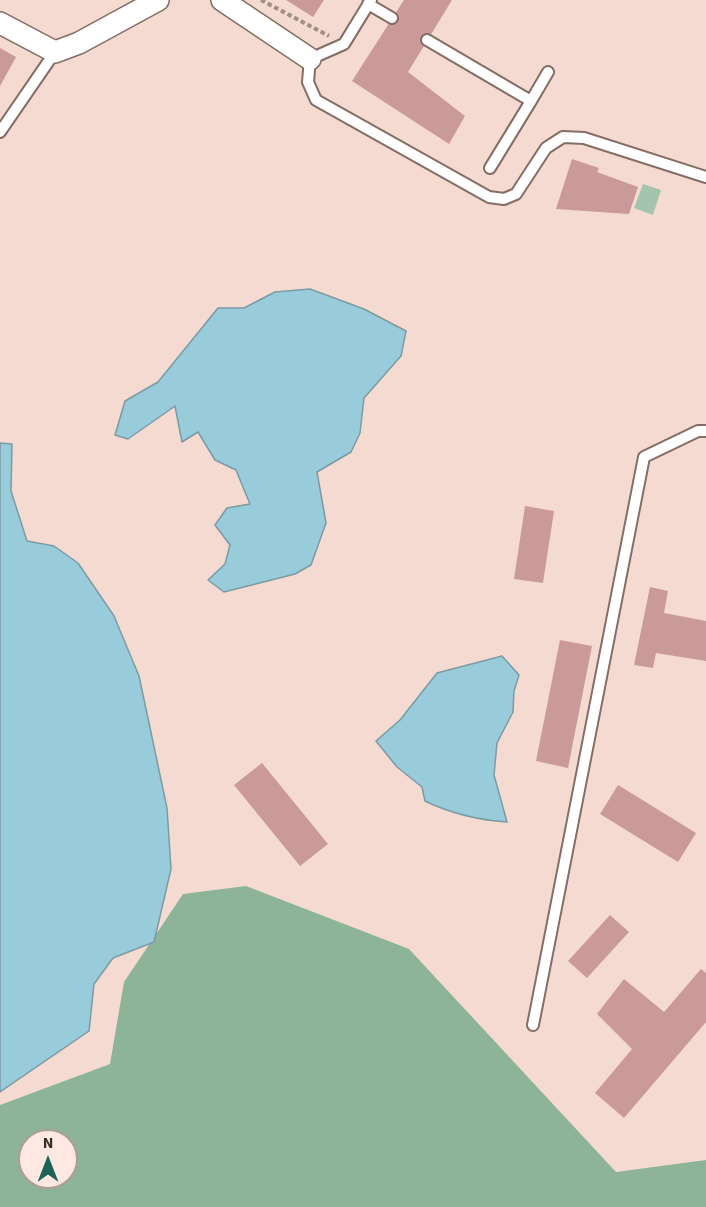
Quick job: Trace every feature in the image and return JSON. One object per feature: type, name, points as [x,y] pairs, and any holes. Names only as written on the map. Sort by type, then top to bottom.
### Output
[{"type":"street","points":[[0,23],[55,51],[79,43],[158,0]]},
{"type":"street","points":[[222,0],[310,59]]},
{"type":"lane","points":[[392,18],[370,2],[344,44],[310,59],[308,82],[316,100],[489,197],[504,199],[516,194],[546,148],[563,137],[584,138],[706,177]]},
{"type":"lane","points":[[428,40],[531,101]]},
{"type":"lane","points":[[0,132],[55,51]]},
{"type":"lane","points":[[490,168],[548,72]]},
{"type":"lane","points":[[533,1025],[644,458],[698,431],[706,431]]},
{"type":"path","points":[[260,0],[344,44]]},
{"type":"green space","points":[[643,184],[661,190],[653,215],[634,208]]},
{"type":"green space","points":[[246,886],[409,949],[616,1172],[706,1160],[706,1207],[0,1207],[0,1105],[110,1064],[124,982],[183,894]]},
{"type":"water","points":[[310,289],[364,309],[406,331],[401,356],[364,398],[360,433],[351,452],[317,472],[326,523],[311,565],[295,574],[224,592],[208,580],[225,564],[230,545],[215,525],[227,508],[250,504],[236,470],[215,460],[198,432],[182,442],[175,406],[128,439],[115,435],[125,401],[158,382],[218,308],[244,308],[275,292]]},
{"type":"water","points":[[0,443],[12,444],[11,491],[27,541],[54,546],[78,563],[114,616],[139,676],[167,808],[171,869],[154,942],[113,958],[94,984],[89,1031],[0,1092]]},
{"type":"water","points":[[502,656],[519,675],[514,691],[513,712],[497,743],[494,775],[507,822],[465,816],[425,801],[422,787],[397,767],[376,741],[400,720],[437,673]]},
{"type":"building","points":[[286,0],[324,0],[313,17]]},
{"type":"building","points":[[404,0],[452,0],[408,72],[465,116],[449,144],[352,81]]},
{"type":"building","points":[[0,48],[16,57],[0,86]]},
{"type":"building","points":[[572,159],[599,168],[597,172],[638,187],[629,214],[556,209]]},
{"type":"building","points":[[525,506],[554,511],[543,583],[514,579]]},
{"type":"building","points":[[650,587],[668,591],[664,613],[706,621],[706,661],[656,653],[653,668],[634,665]]},
{"type":"building","points":[[560,640],[592,646],[568,768],[536,761]]},
{"type":"building","points":[[262,763],[328,844],[300,866],[234,785]]},
{"type":"building","points":[[618,785],[696,833],[678,862],[600,814]]},
{"type":"building","points":[[610,915],[629,932],[587,978],[568,961]]},
{"type":"building","points":[[701,969],[706,973],[706,1022],[624,1118],[595,1093],[632,1049],[597,1014],[624,979],[664,1012]]}]
